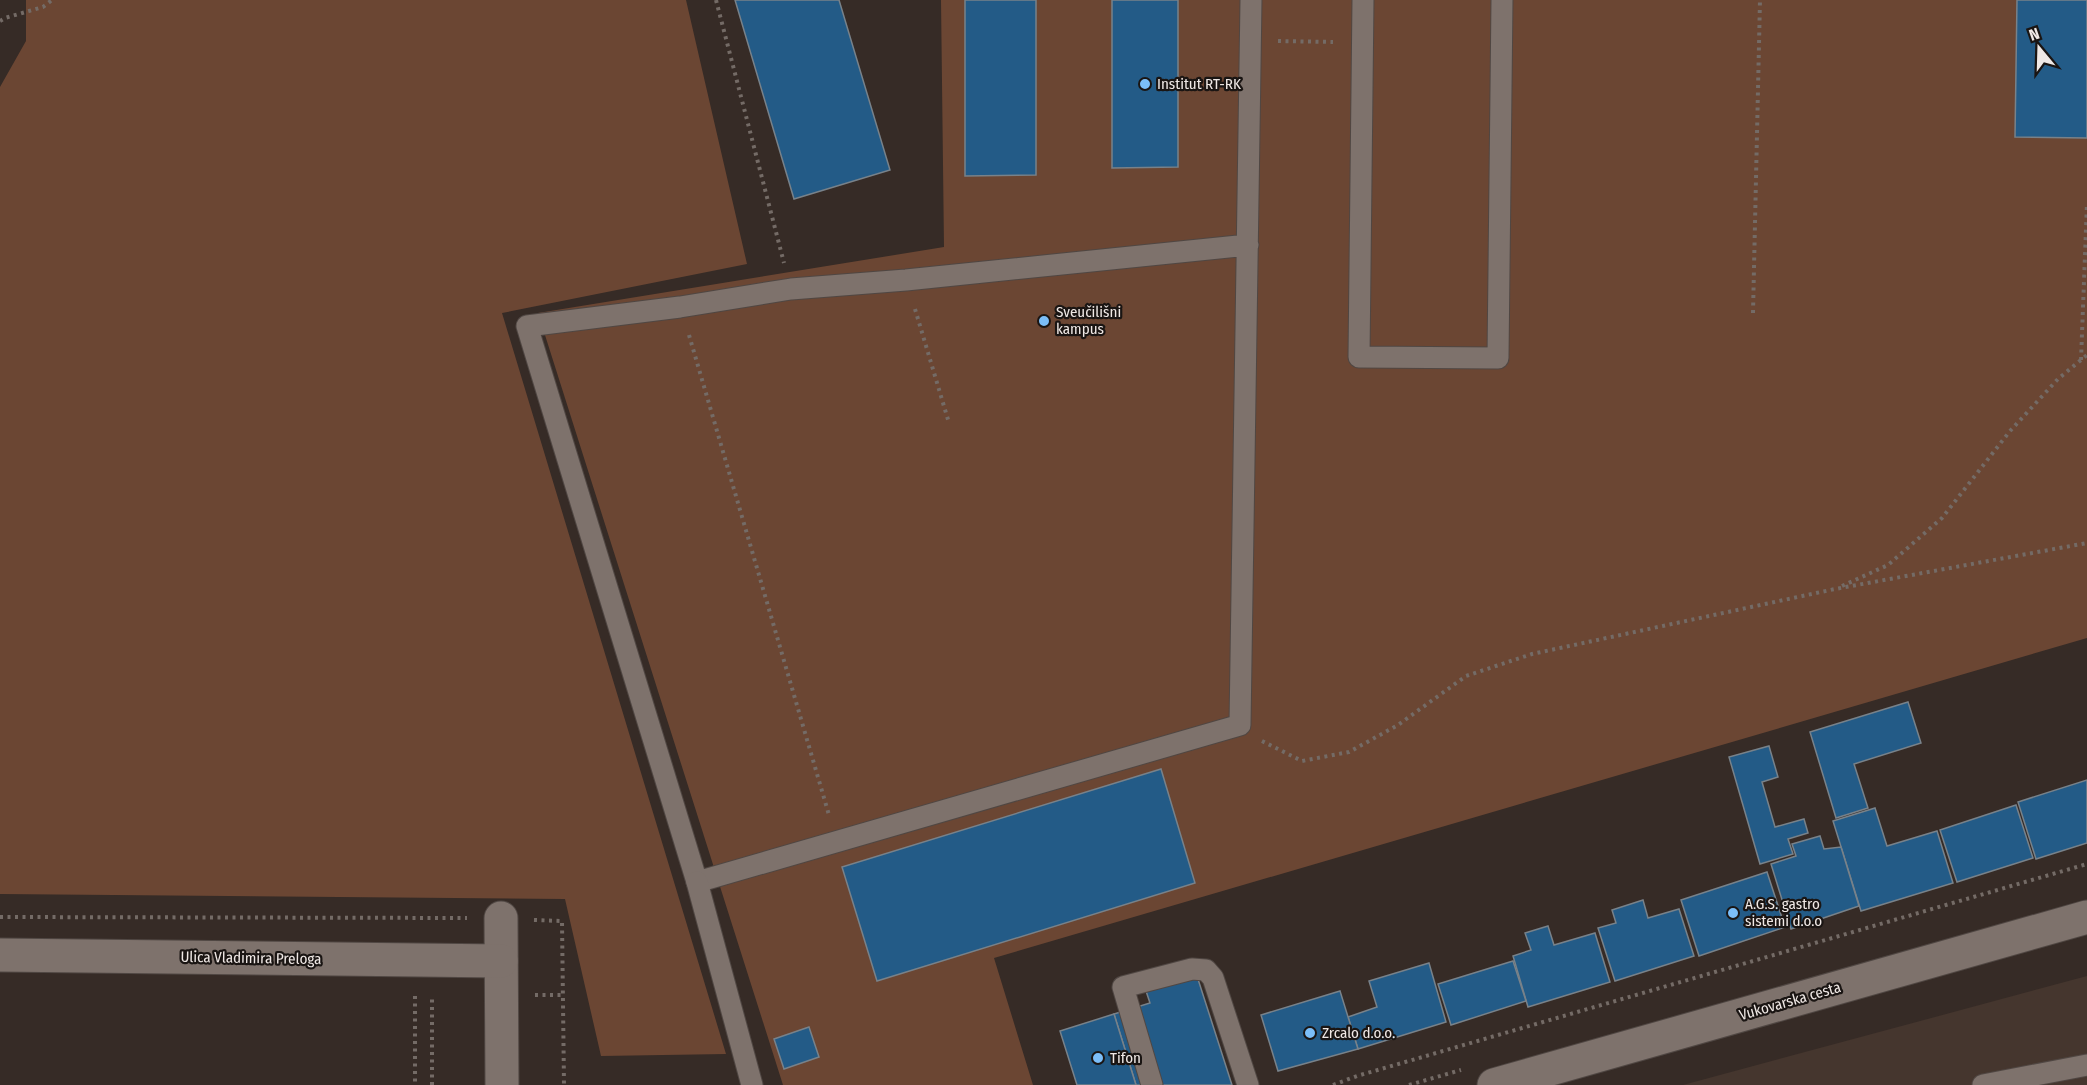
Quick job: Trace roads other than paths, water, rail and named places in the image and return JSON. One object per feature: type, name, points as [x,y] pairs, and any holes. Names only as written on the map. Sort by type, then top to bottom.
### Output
[{"type":"street","name":"Vukovarska cesta","points":[[1494,1085],[2087,916]]},
{"type":"street","points":[[501,918],[502,1085]]},
{"type":"street","name":"Ulica Vladimira Preloga","points":[[0,955],[501,961]]},
{"type":"lane","points":[[697,882],[1240,725],[1251,0]]},
{"type":"lane","points":[[1363,0],[1359,357],[1498,358],[1502,0]]},
{"type":"lane","points":[[752,1085],[697,882],[527,326],[680,307],[790,289],[906,280],[1248,245]]},
{"type":"lane","points":[[1152,1085],[1123,987],[1192,969],[1206,970],[1213,978],[1248,1085]]},
{"type":"lane","points":[[1983,1085],[2087,1065]]},
{"type":"place","name":"Institut RT-RK","points":[[1145,84]]},
{"type":"place","name":"Sveučilišni kampus","points":[[1044,321]]},
{"type":"place","name":"A.G.S. gastro sistemi d.o.o","points":[[1733,913]]},
{"type":"place","name":"Zrcalo d.o.o.","points":[[1310,1033]]},
{"type":"place","name":"Tifon","points":[[1098,1058]]}]
